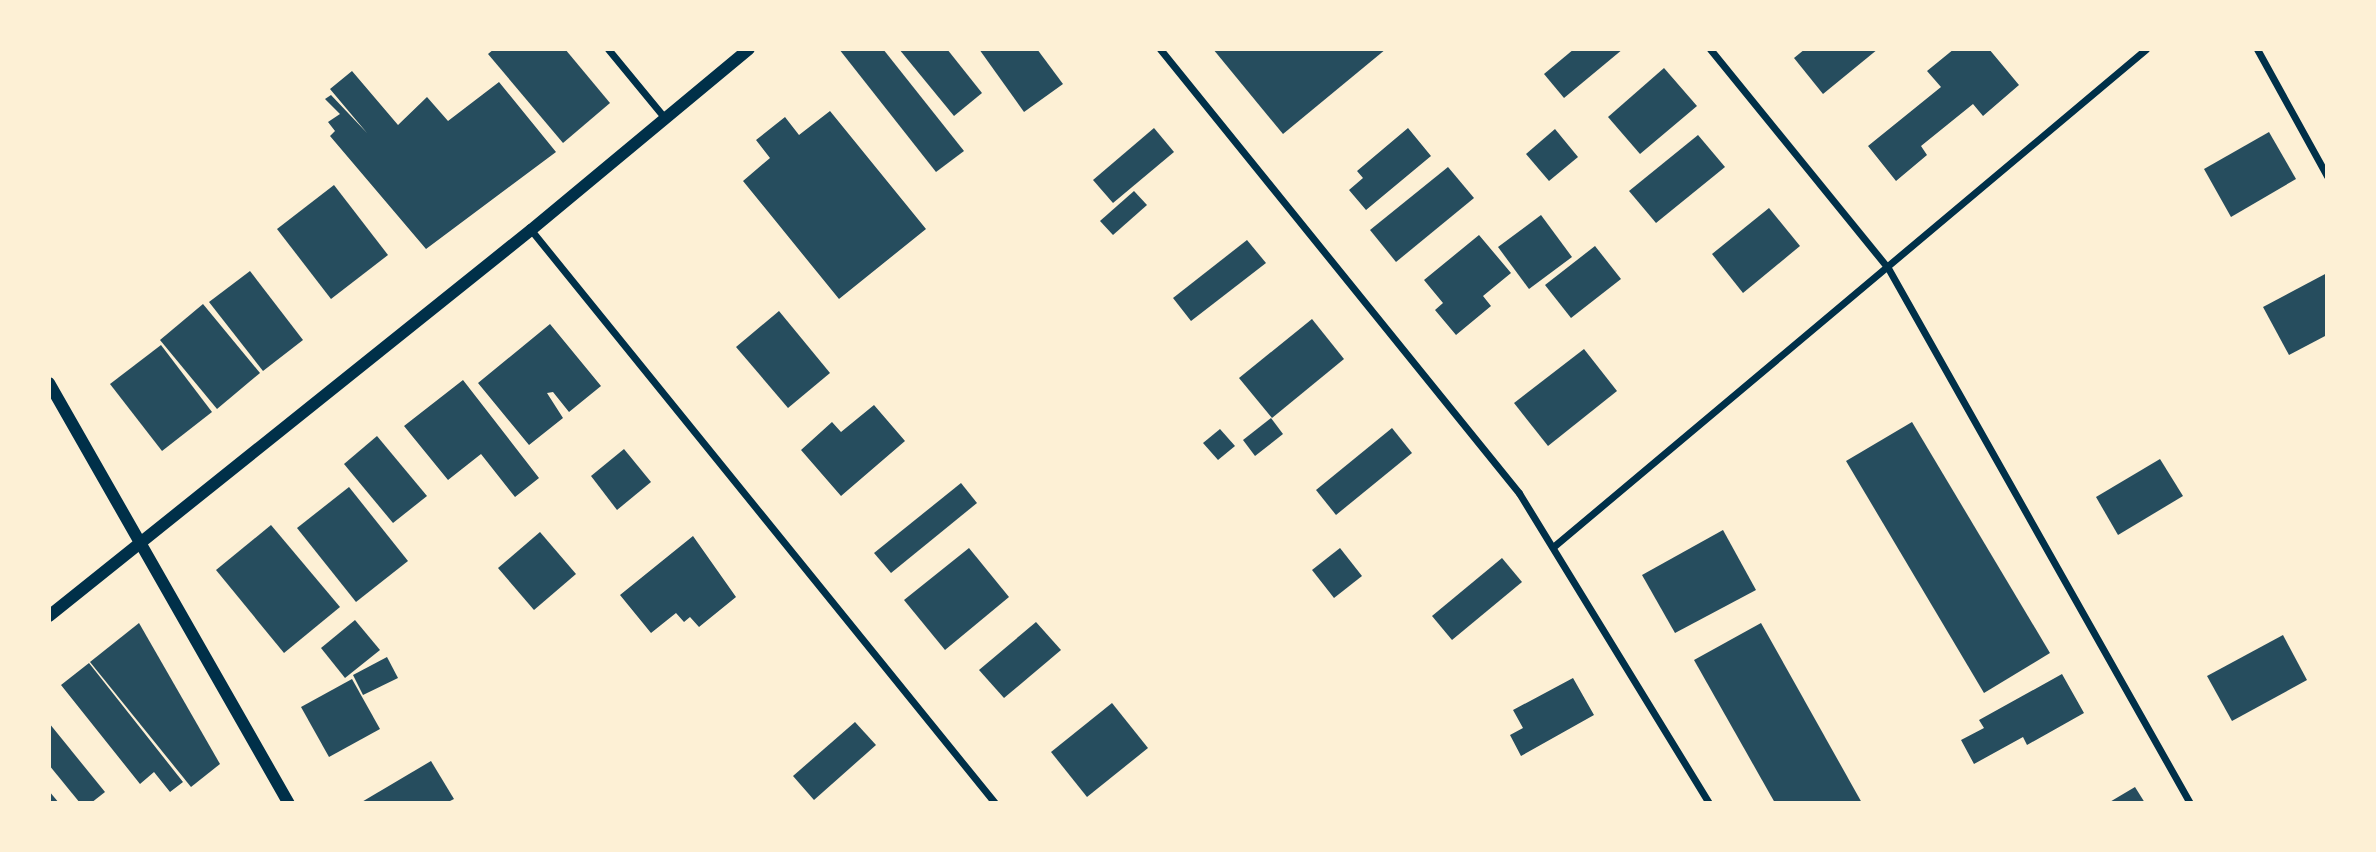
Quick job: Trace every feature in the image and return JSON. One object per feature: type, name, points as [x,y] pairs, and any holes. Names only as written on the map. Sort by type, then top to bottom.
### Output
[{"type":"street","points":[[608,49],[664,117]]},
{"type":"street","points":[[49,616],[531,230],[748,49]]},
{"type":"street","points":[[1160,49],[1519,493],[1709,803]]},
{"type":"street","points":[[1710,49],[1888,268],[2190,803]]},
{"type":"street","points":[[1553,547],[2146,49]]},
{"type":"street","points":[[2257,49],[2327,176]]},
{"type":"street","points":[[531,230],[995,803]]},
{"type":"street","points":[[49,383],[289,803]]},
{"type":"building","points":[[494,49],[565,49],[610,103],[563,143],[488,54]]},
{"type":"building","points":[[839,49],[883,49],[964,151],[936,172]]},
{"type":"building","points":[[899,49],[947,49],[982,93],[954,116]]},
{"type":"building","points":[[979,49],[1037,49],[1063,84],[1024,112]]},
{"type":"building","points":[[1213,49],[1386,49],[1283,134]]},
{"type":"building","points":[[1574,49],[1623,49],[1564,98],[1544,74]]},
{"type":"building","points":[[1805,49],[1878,49],[1823,94],[1794,58]]},
{"type":"building","points":[[1954,49],[1989,49],[2019,85],[1983,116],[1973,104],[1921,146],[1927,155],[1896,181],[1868,146],[1941,87],[1927,71]]},
{"type":"building","points":[[1664,68],[1697,106],[1640,154],[1608,117]]},
{"type":"building","points":[[352,71],[398,125],[427,97],[448,121],[499,82],[556,152],[426,249],[330,136],[335,131],[328,122],[340,114],[325,99],[331,95],[367,133],[330,89]]},
{"type":"building","points":[[830,111],[926,229],[839,299],[743,181],[770,158],[756,140],[785,117],[799,135]]},
{"type":"building","points":[[1154,128],[1174,152],[1113,203],[1093,180]]},
{"type":"building","points":[[1408,128],[1431,156],[1366,210],[1349,190],[1363,178],[1357,171]]},
{"type":"building","points":[[1555,129],[1578,157],[1549,181],[1526,154]]},
{"type":"building","points":[[2269,132],[2296,179],[2231,217],[2204,169]]},
{"type":"building","points":[[1698,135],[1725,167],[1656,223],[1629,191]]},
{"type":"building","points":[[1448,167],[1474,198],[1396,262],[1370,230]]},
{"type":"building","points":[[334,185],[388,255],[331,299],[277,229]]},
{"type":"building","points":[[1134,191],[1147,205],[1113,235],[1100,221]]},
{"type":"building","points":[[1769,208],[1800,246],[1743,293],[1712,254]]},
{"type":"building","points":[[1541,215],[1572,257],[1529,289],[1498,247]]},
{"type":"building","points":[[1479,235],[1511,273],[1483,296],[1491,306],[1456,335],[1435,310],[1443,303],[1424,280]]},
{"type":"building","points":[[1247,240],[1266,263],[1191,321],[1173,298]]},
{"type":"building","points":[[1595,246],[1621,279],[1571,318],[1545,285]]},
{"type":"building","points":[[250,271],[303,340],[263,371],[209,302]]},
{"type":"building","points":[[2327,273],[2327,335],[2289,355],[2263,307]]},
{"type":"building","points":[[203,304],[260,373],[217,409],[160,340]]},
{"type":"building","points":[[779,311],[830,373],[788,408],[736,347]]},
{"type":"building","points":[[1312,319],[1344,359],[1272,418],[1239,378]]},
{"type":"building","points":[[550,324],[601,386],[569,412],[553,392],[547,393],[563,418],[529,445],[478,383]]},
{"type":"building","points":[[161,345],[212,412],[162,451],[110,384]]},
{"type":"building","points":[[1584,349],[1617,391],[1548,446],[1514,403]]},
{"type":"building","points":[[463,380],[539,478],[515,497],[481,454],[448,480],[404,426]]},
{"type":"building","points":[[874,405],[905,441],[841,496],[801,450],[832,422],[841,432]]},
{"type":"building","points":[[1271,418],[1283,434],[1255,456],[1243,440]]},
{"type":"building","points":[[1912,422],[2050,653],[1984,693],[1846,461]]},
{"type":"building","points":[[1392,428],[1412,453],[1336,515],[1316,490]]},
{"type":"building","points":[[1220,429],[1235,446],[1218,460],[1203,443]]},
{"type":"building","points":[[377,436],[427,496],[393,523],[344,464]]},
{"type":"building","points":[[624,449],[651,482],[617,510],[591,476]]},
{"type":"building","points":[[2160,459],[2183,496],[2118,535],[2096,497]]},
{"type":"building","points":[[961,483],[977,503],[891,573],[874,553]]},
{"type":"building","points":[[349,487],[408,561],[356,602],[297,528]]},
{"type":"building","points":[[271,525],[340,607],[284,653],[216,570]]},
{"type":"building","points":[[1723,530],[1756,590],[1675,633],[1642,575]]},
{"type":"building","points":[[540,532],[576,574],[534,610],[498,568]]},
{"type":"building","points":[[693,536],[736,597],[699,627],[690,617],[684,622],[676,613],[651,633],[620,595]]},
{"type":"building","points":[[969,548],[1009,597],[945,650],[904,600]]},
{"type":"building","points":[[1340,548],[1362,576],[1334,598],[1312,570]]},
{"type":"building","points":[[1502,558],[1522,582],[1452,640],[1432,616]]},
{"type":"building","points":[[355,620],[380,650],[345,678],[321,648]]},
{"type":"building","points":[[1036,622],[1061,650],[1004,698],[979,670]]},
{"type":"building","points":[[139,623],[220,764],[191,787],[90,662]]},
{"type":"building","points":[[1761,623],[1862,803],[1775,803],[1694,660]]},
{"type":"building","points":[[2283,635],[2307,680],[2232,721],[2207,676]]},
{"type":"building","points":[[387,657],[398,678],[363,695],[353,675]]},
{"type":"building","points":[[89,663],[183,782],[170,792],[154,772],[140,784],[61,685]]},
{"type":"building","points":[[2062,674],[2084,713],[2027,745],[2023,737],[1974,764],[1961,740],[1984,728],[1979,720]]},
{"type":"building","points":[[1573,678],[1594,715],[1521,756],[1510,735],[1523,728],[1513,710]]},
{"type":"building","points":[[352,679],[380,729],[329,757],[301,707]]},
{"type":"building","points":[[1112,703],[1148,748],[1087,797],[1051,752]]},
{"type":"building","points":[[855,722],[876,745],[814,800],[793,776]]},
{"type":"building","points":[[49,723],[105,792],[91,803],[80,803],[49,765]]},
{"type":"building","points":[[431,761],[454,799],[446,803],[360,803]]},
{"type":"building","points":[[2135,787],[2145,803],[2108,803]]},
{"type":"building","points":[[49,791],[59,803],[49,803]]}]
